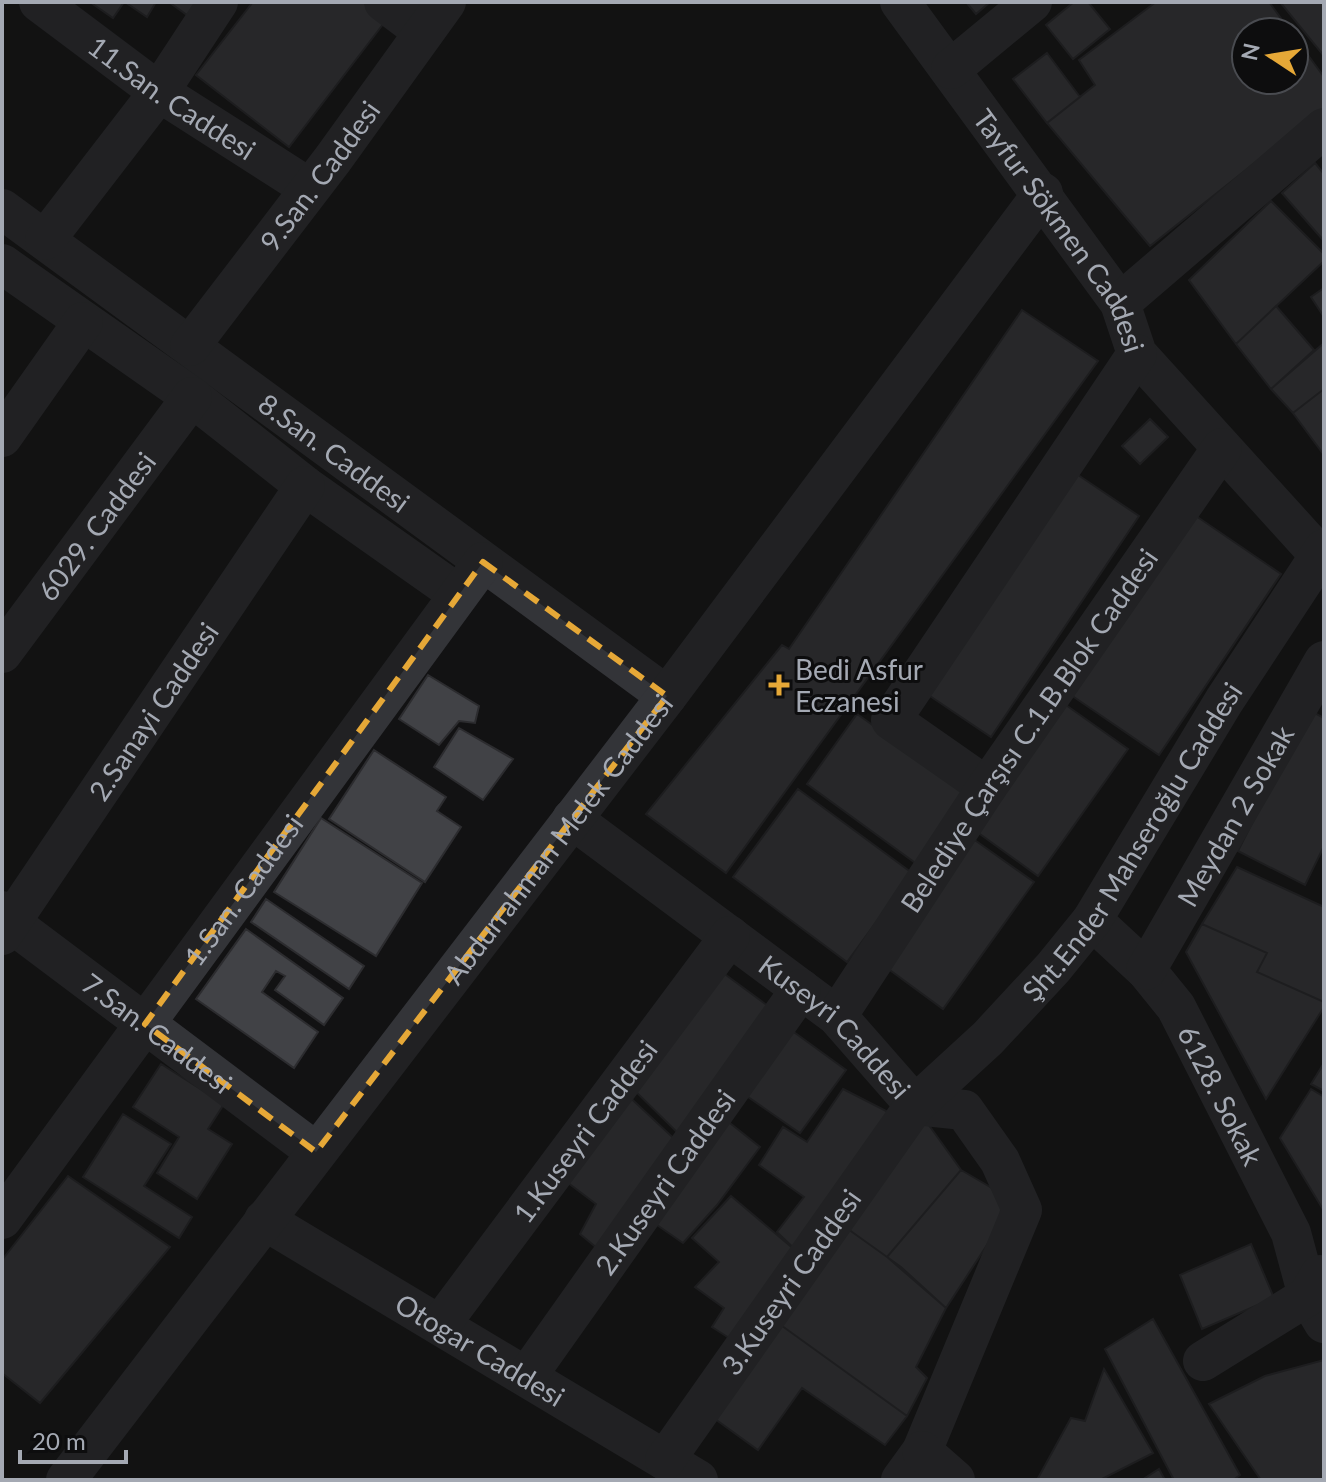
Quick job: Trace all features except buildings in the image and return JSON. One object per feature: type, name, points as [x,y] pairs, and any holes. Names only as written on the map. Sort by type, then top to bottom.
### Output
[{"type":"street","name":"11.San. Caddesi","points":[[39,2],[159,92],[309,188]]},
{"type":"street","points":[[45,240],[159,92],[218,2]]},
{"type":"street","points":[[384,2],[435,17]]},
{"type":"street","name":"Tayfur Sökmen Caddesi","points":[[900,2],[1043,193],[1120,303],[1137,354],[1322,554]]},
{"type":"street","points":[[951,69],[1032,2]]},
{"type":"street","name":"9.San. Caddesi","points":[[190,346],[435,17]]},
{"type":"street","points":[[1120,303],[1324,128]]},
{"type":"street","name":"Abdurrahman Melek Caddesi","points":[[66,1480],[667,696],[1043,193]]},
{"type":"street","name":"8.San. Caddesi","points":[[2,209],[667,696]]},
{"type":"street","name":"8.San. Caddesi","points":[[2,264],[192,397],[305,486],[458,594]]},
{"type":"street","points":[[2,437],[83,322]]},
{"type":"street","points":[[987,787],[891,720],[1137,354]]},
{"type":"street","name":"6029. Caddesi","points":[[2,653],[192,397]]},
{"type":"street","name":"Belediye Çarşısı C.1.B.Blok Caddesi","points":[[837,1016],[987,787],[1222,448]]},
{"type":"street","name":"2.Sanayi Caddesi","points":[[5,923],[305,486]]},
{"type":"street","name":"Şht.Ender Mahseroğlu Caddesi","points":[[915,1105],[988,1038],[1053,968],[1092,920],[1322,554]]},
{"type":"street","name":"1.San. Caddesi","points":[[2,1219],[483,562]]},
{"type":"street","name":"Meydan 2 Sokak","points":[[1146,970],[1324,661]]},
{"type":"street","name":"Kuseyri Caddesi","points":[[572,819],[837,1016],[915,1105],[964,1110],[1000,1161],[1022,1210],[912,1466]]},
{"type":"street","name":"6128. Sokak","points":[[1092,920],[1146,970],[1176,1007],[1291,1233],[1319,1295]]},
{"type":"street","name":"7.San. Caddesi","points":[[5,923],[316,1152]]},
{"type":"street","name":"1.Kuseyri Caddesi","points":[[440,1325],[730,936]]},
{"type":"street","name":"2.Kuseyri Caddesi","points":[[527,1376],[801,989]]},
{"type":"street","name":"3.Kuseyri Caddesi","points":[[681,1470],[915,1105]]},
{"type":"street","name":"Otogar Caddesi","points":[[264,1220],[681,1470]]},
{"type":"street","points":[[1203,1361],[1319,1295]]},
{"type":"street","points":[[912,1466],[955,1480]]},
{"type":"highlighted area","points":[[483,562],[667,696],[316,1152],[145,1024]]},
{"type":"place","name":"Bedi Asfur Eczanesi","points":[[779,685]]}]
